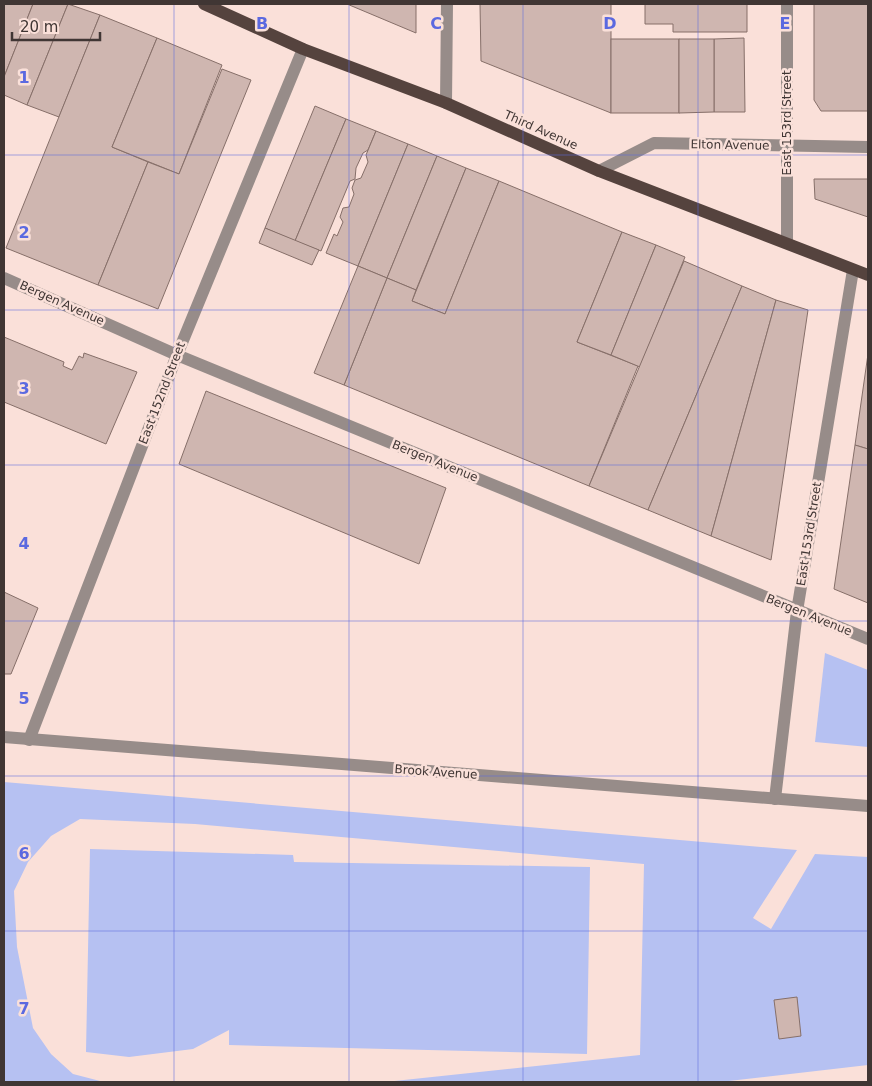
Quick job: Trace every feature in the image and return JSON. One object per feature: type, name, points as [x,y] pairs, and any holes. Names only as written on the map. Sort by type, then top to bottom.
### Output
[{"type":"main road","name":"Third Avenue","points":[[204,4],[303,49],[446,102],[599,170],[868,275]]},
{"type":"street","points":[[446,4],[446,102]]},
{"type":"street","name":"East 153rd Street","points":[[787,4],[787,242]]},
{"type":"street","name":"East 152nd Street","points":[[29,740],[177,354],[303,49]]},
{"type":"street","name":"Elton Avenue","points":[[599,170],[654,143],[868,147]]},
{"type":"street","name":"East 153rd Street","points":[[775,799],[797,611],[853,270]]},
{"type":"street","name":"Bergen Avenue","points":[[4,278],[177,354],[868,639]]},
{"type":"street","name":"Brook Avenue","points":[[4,737],[868,806]]},
{"type":"shaded area","points":[[825,653],[868,670],[868,747],[815,742]]},
{"type":"shaded area","points":[[4,782],[797,850],[753,918],[771,929],[815,854],[868,857],[868,1065],[720,1082],[385,1082],[640,1055],[644,864],[195,824],[80,819],[51,836],[28,862],[14,891],[17,947],[33,1028],[51,1054],[73,1074],[104,1082],[4,1082]]},
{"type":"shaded area","points":[[90,849],[293,855],[294,862],[590,867],[587,1054],[229,1045],[229,1030],[193,1049],[129,1057],[86,1052]]},
{"type":"building","points":[[4,4],[33,4],[4,77]]},
{"type":"building","points":[[33,4],[68,4],[27,105],[4,95],[4,77]]},
{"type":"building","points":[[68,4],[100,15],[59,117],[27,105]]},
{"type":"building","points":[[347,4],[416,4],[416,33]]},
{"type":"building","points":[[480,4],[611,4],[611,113],[481,61]]},
{"type":"building","points":[[645,4],[747,4],[747,32],[673,32],[673,24],[645,24]]},
{"type":"building","points":[[814,4],[868,4],[868,111],[821,111],[814,100]]},
{"type":"building","points":[[100,15],[157,38],[112,147],[148,162],[98,285],[6,248]]},
{"type":"building","points":[[157,38],[222,65],[179,174],[112,147]]},
{"type":"building","points":[[744,38],[745,112],[714,112],[714,39]]},
{"type":"building","points":[[611,39],[679,39],[679,113],[611,113]]},
{"type":"building","points":[[679,39],[714,39],[714,112],[679,113]]},
{"type":"building","points":[[222,69],[251,80],[158,309],[98,285],[148,162],[179,174]]},
{"type":"building","points":[[315,106],[346,119],[295,241],[265,228]]},
{"type":"building","points":[[346,119],[376,131],[368,150],[363,153],[356,168],[355,179],[350,181],[321,251],[295,241]]},
{"type":"building","points":[[376,131],[408,144],[358,266],[326,253],[334,234],[337,236],[343,222],[340,217],[343,208],[349,207],[354,194],[352,188],[355,180],[361,178],[368,162],[366,155]]},
{"type":"building","points":[[408,144],[437,156],[387,278],[358,266]]},
{"type":"building","points":[[437,156],[466,168],[416,290],[387,278]]},
{"type":"building","points":[[466,168],[499,181],[445,314],[412,301]]},
{"type":"building","points":[[814,179],[868,179],[868,217],[815,199]]},
{"type":"building","points":[[499,181],[622,232],[577,342],[638,366],[589,486],[344,385],[387,278],[416,290],[412,301],[445,314]]},
{"type":"building","points":[[265,228],[319,250],[312,265],[259,243]]},
{"type":"building","points":[[622,232],[656,245],[611,355],[577,342]]},
{"type":"building","points":[[656,245],[685,257],[640,367],[611,355]]},
{"type":"building","points":[[684,261],[742,286],[648,510],[589,486]]},
{"type":"building","points":[[358,266],[387,278],[344,385],[314,373]]},
{"type":"building","points":[[742,286],[776,300],[711,536],[648,510]]},
{"type":"building","points":[[776,300],[808,310],[771,560],[711,536]]},
{"type":"building","points":[[4,337],[64,362],[63,366],[72,370],[79,356],[83,358],[84,353],[137,372],[106,444],[4,402]]},
{"type":"building","points":[[868,354],[868,449],[855,445]]},
{"type":"building","points":[[206,391],[446,488],[419,564],[179,464]]},
{"type":"building","points":[[855,445],[868,449],[868,603],[834,589]]},
{"type":"building","points":[[4,592],[38,608],[11,674],[4,674]]},
{"type":"building","points":[[797,997],[801,1036],[779,1039],[774,1000]]}]
